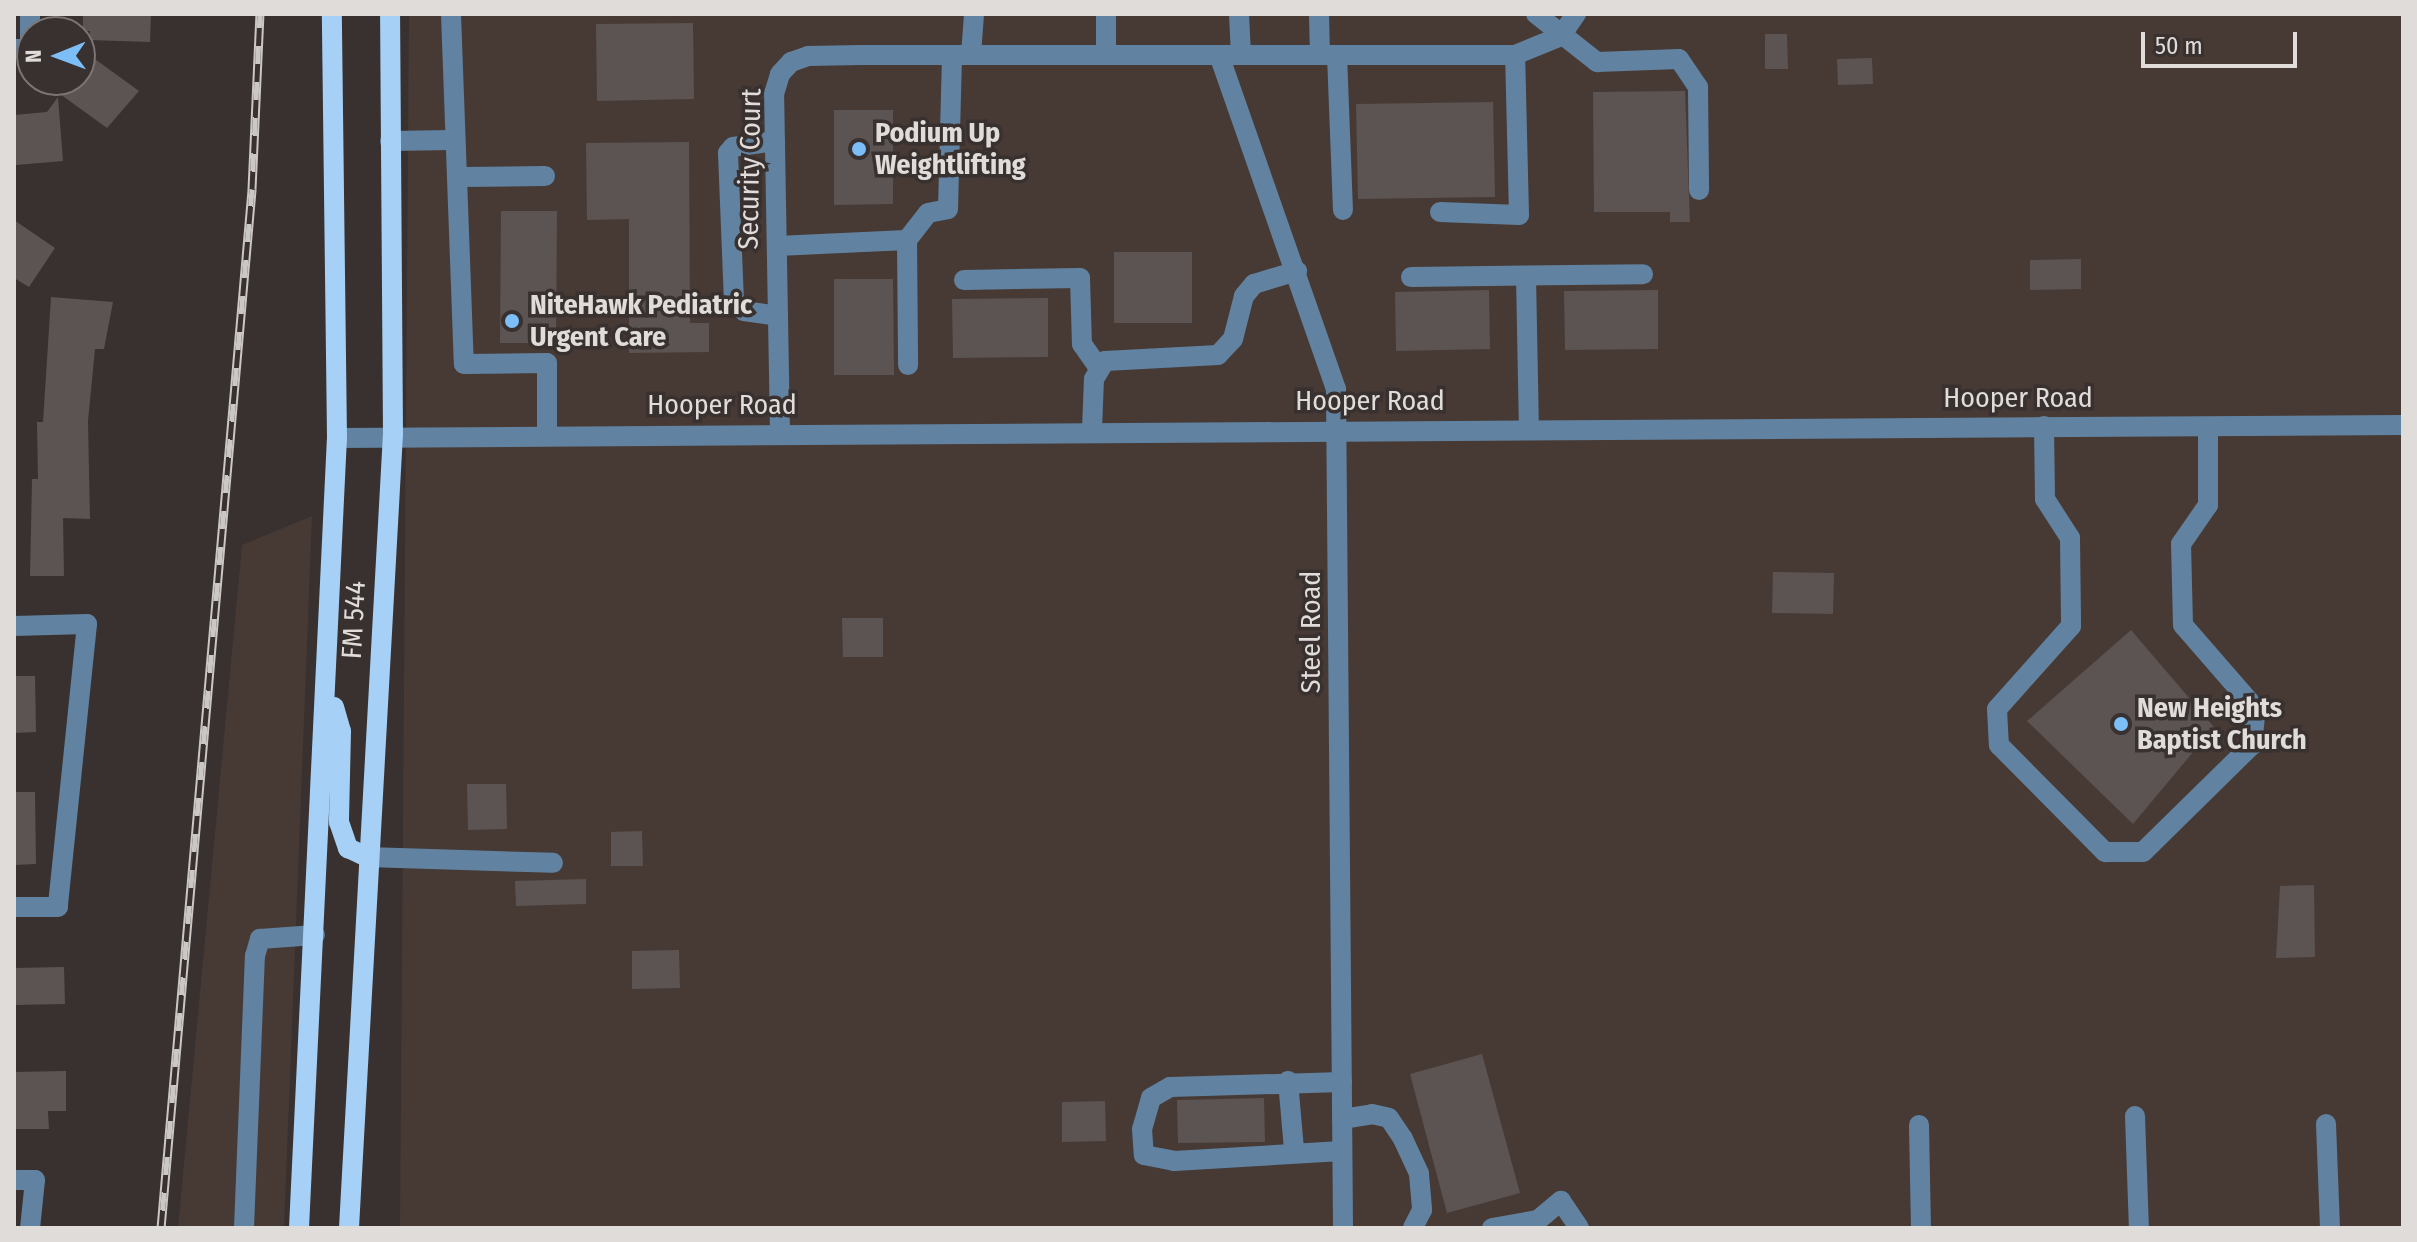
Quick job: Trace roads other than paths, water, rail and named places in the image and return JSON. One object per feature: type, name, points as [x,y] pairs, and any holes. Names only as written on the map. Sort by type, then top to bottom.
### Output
[{"type":"main road","name":"FM 544","points":[[299,1228],[329,687],[337,438],[332,14]]},
{"type":"main road","name":"FM 544","points":[[349,1228],[367,857],[393,434],[390,14]]},
{"type":"main road","points":[[329,687],[341,731],[339,822],[348,848],[367,857]]},
{"type":"street","points":[[451,14],[452,140],[461,177],[464,364],[547,363],[547,434]]},
{"type":"street","points":[[908,365],[907,240],[928,213],[951,204],[962,55],[974,14]]},
{"type":"street","points":[[1106,14],[1106,55]]},
{"type":"street","points":[[1239,14],[1241,55]]},
{"type":"street","points":[[1319,14],[1328,55],[1343,210]]},
{"type":"street","points":[[1536,14],[1597,62],[1679,59],[1698,87],[1699,190]]},
{"type":"street","points":[[1561,36],[1576,14]]},
{"type":"street","name":"Security Court","points":[[780,432],[774,94],[780,74],[791,62],[808,56],[1515,55],[1561,36]]},
{"type":"street","name":"Steel Road","points":[[1219,55],[1336,389],[1343,1228]]},
{"type":"street","points":[[1440,212],[1519,215],[1515,55]]},
{"type":"street","points":[[390,141],[452,140]]},
{"type":"street","points":[[775,141],[733,147],[728,153],[734,301],[744,311],[778,316]]},
{"type":"street","points":[[461,177],[545,176]]},
{"type":"street","points":[[777,246],[907,240]]},
{"type":"street","points":[[1099,368],[1113,358],[1218,355],[1233,339],[1244,296],[1254,284],[1297,271]]},
{"type":"street","points":[[1411,277],[1643,274]]},
{"type":"street","points":[[1526,276],[1529,428]]},
{"type":"street","points":[[964,280],[1080,278],[1082,344],[1099,368],[1092,430]]},
{"type":"street","name":"Hooper Road","points":[[337,438],[393,434],[2403,425]]},
{"type":"street","points":[[2044,426],[2045,499],[2070,538],[2071,626],[1997,709],[1999,745],[2105,852],[2143,852],[2252,745],[2256,709],[2183,625],[2181,544],[2208,505],[2208,427]]},
{"type":"street","points":[[14,626],[87,624],[58,907],[14,907]]},
{"type":"street","points":[[367,857],[553,863]]},
{"type":"street","points":[[244,1228],[255,956],[260,939],[315,935]]},
{"type":"street","points":[[1342,1082],[1288,1081],[1170,1087],[1151,1098],[1142,1129],[1144,1155],[1174,1161],[1294,1150],[1342,1151]]},
{"type":"street","points":[[1288,1081],[1294,1150]]},
{"type":"street","points":[[1342,1119],[1372,1114],[1389,1118],[1403,1139],[1419,1174],[1422,1210],[1413,1228]]},
{"type":"street","points":[[2135,1116],[2139,1228]]},
{"type":"street","points":[[2326,1124],[2330,1228]]},
{"type":"street","points":[[1919,1125],[1921,1228]]},
{"type":"street","points":[[24,1180],[30,1228]]},
{"type":"street","points":[[1492,1228],[1538,1220],[1561,1201],[1579,1228]]},
{"type":"railway","points":[[161,1228],[252,189],[260,14]]},
{"type":"place","name":"Podium Up Weightlifting","points":[[859,149]]},
{"type":"place","name":"NiteHawk Pediatric Urgent Care","points":[[512,321]]},
{"type":"place","name":"New Heights Baptist Church","points":[[2121,724]]}]
